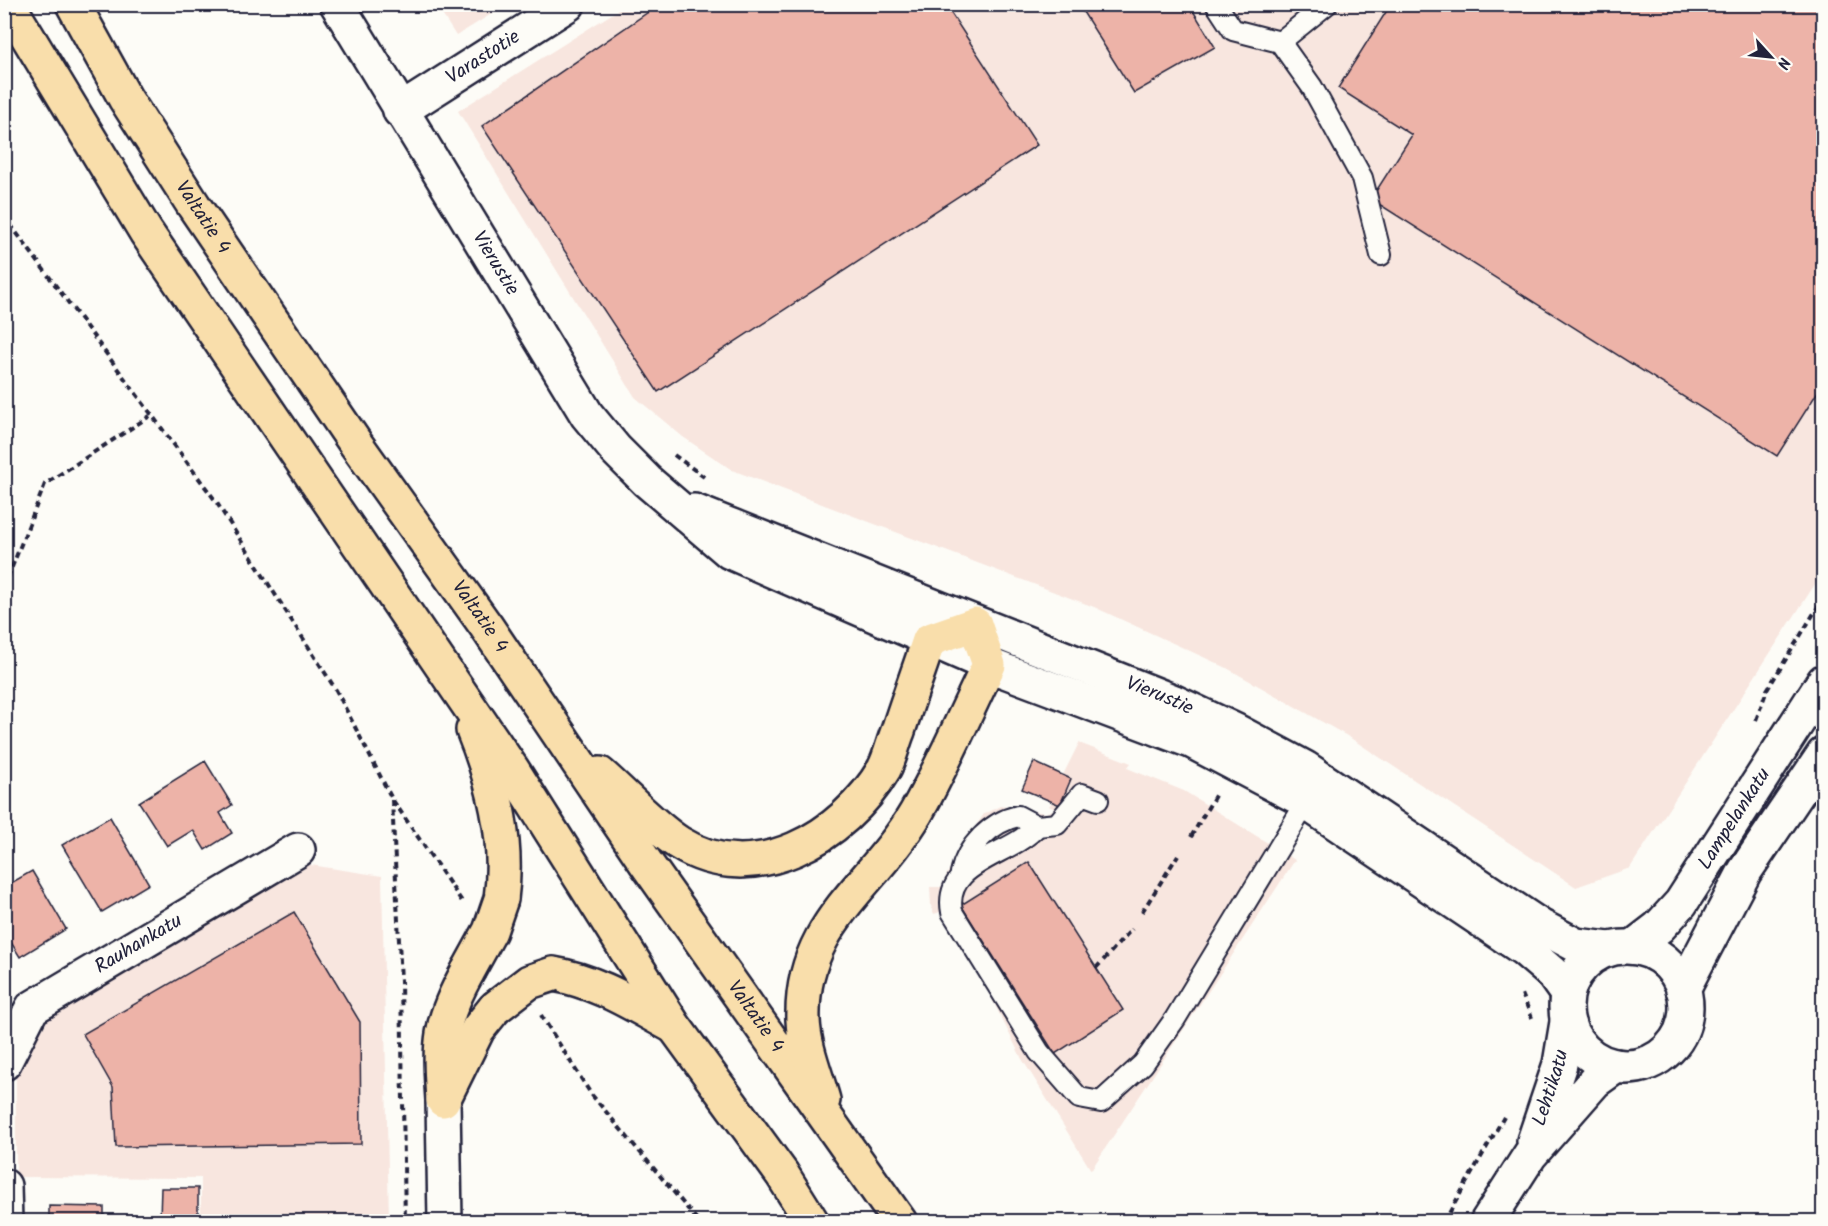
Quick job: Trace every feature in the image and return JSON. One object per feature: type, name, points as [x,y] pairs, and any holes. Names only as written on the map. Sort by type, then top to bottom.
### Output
[{"type":"highway","points":[[8,4],[146,232],[452,678],[569,856],[674,1026],[782,1174],[812,1221]]},
{"type":"highway","name":"Valtatie 4","points":[[73,4],[125,98],[194,206],[653,873],[900,1221]]},
{"type":"highway","points":[[567,745],[679,843],[708,856],[736,862],[785,854],[811,843],[835,825],[864,798],[885,768],[929,640],[975,624],[989,666],[916,813],[891,851],[833,918],[818,941],[809,964],[803,1021],[828,1120]]},
{"type":"highway","points":[[443,1100],[440,1046],[443,1025],[450,1003],[490,931],[501,899],[504,874],[498,815],[482,752],[452,678]]},
{"type":"highway","points":[[443,1100],[478,1029],[495,1008],[529,982],[553,974],[577,978],[605,989],[674,1026]]},
{"type":"street","name":"Vierustie","points":[[337,4],[587,415],[647,481],[730,552],[989,666],[1191,741],[1306,802],[1524,949],[1552,973],[1567,1008]]},
{"type":"street","name":"Varastotie","points":[[400,111],[568,4]]},
{"type":"street","name":"Vierustie","points":[[675,504],[744,528],[975,624],[1172,701],[1236,731],[1305,768],[1539,926],[1576,945],[1621,948]]},
{"type":"street","name":"Lampelankatu","points":[[1621,948],[1659,927],[1681,903],[1824,681]]},
{"type":"street","name":"Lampelankatu","points":[[1683,988],[1745,871],[1824,754]]},
{"type":"street","name":"Rauhankatu","points":[[4,1063],[32,1008],[298,850]]},
{"type":"street","points":[[1621,948],[1664,959],[1678,976],[1683,988],[1686,1000],[1683,1026],[1669,1048],[1648,1063],[1636,1066],[1616,1066],[1589,1054],[1572,1034],[1567,1008],[1570,982],[1586,961],[1621,948]]},
{"type":"street","name":"Lehtikatu","points":[[1530,1155],[1560,1065],[1567,1008]]},
{"type":"street","name":"Lehtikatu","points":[[1487,1221],[1530,1155],[1595,1081],[1616,1066]]},
{"type":"street","points":[[443,1100],[445,1221]]},
{"type":"street","points":[[4,1186],[5,1221]]},
{"type":"lane","points":[[1216,4],[1233,30],[1281,42],[1312,87],[1362,178],[1382,255]]},
{"type":"lane","points":[[1281,42],[1328,4]]},
{"type":"lane","points":[[961,876],[968,854],[986,832],[1001,822],[1018,816],[1037,826],[1057,824],[1082,794],[1098,801]]},
{"type":"lane","points":[[1037,826],[1028,837],[973,864],[961,876],[954,886],[950,903],[952,912],[1039,1052],[1079,1098],[1101,1102],[1115,1092],[1143,1064],[1194,989],[1306,802]]},
{"type":"path","points":[[4,216],[150,416],[215,500],[330,680],[392,799],[464,906]]},
{"type":"path","points":[[4,587],[45,484],[150,416]]},
{"type":"path","points":[[670,453],[709,480]]},
{"type":"path","points":[[392,799],[401,981],[405,1221]]},
{"type":"path","points":[[1191,837],[1209,807]]},
{"type":"path","points":[[1142,912],[1178,855]]},
{"type":"path","points":[[1096,968],[1132,929]]},
{"type":"path","points":[[1524,949],[1513,966],[1534,1023]]},
{"type":"path","points":[[536,1010],[591,1094],[699,1221]]},
{"type":"path","points":[[1444,1221],[1505,1115]]},
{"type":"shaded area","points":[[436,5],[506,5],[456,36]]},
{"type":"shaded area","points":[[626,5],[1823,5],[1823,572],[1630,868],[1576,887],[1349,737],[1225,667],[1094,607],[732,470],[683,437],[635,397],[458,111]]},
{"type":"shaded area","points":[[1079,743],[1131,763],[1127,768],[1184,791],[1295,860],[1091,1170],[1022,1059],[989,993],[940,912],[934,914],[930,887],[941,887],[957,853],[984,814],[1000,806],[1046,813],[1055,809],[1049,806],[1052,802],[1060,805],[1071,779],[1063,775]]},
{"type":"shaded area","points":[[304,864],[382,876],[389,1221],[201,1221],[201,1178],[16,1177],[16,1072],[48,1019]]},
{"type":"building","points":[[660,4],[945,4],[1037,145],[658,392],[482,126]]},
{"type":"building","points":[[1078,4],[1189,4],[1215,47],[1134,93]]},
{"type":"building","points":[[1391,4],[1824,4],[1824,382],[1777,456],[1371,199],[1412,135],[1338,88]]},
{"type":"building","points":[[205,761],[232,805],[220,813],[232,833],[205,850],[193,830],[167,846],[139,802]]},
{"type":"building","points":[[1034,762],[1071,779],[1060,805],[1022,789]]},
{"type":"building","points":[[110,817],[149,884],[102,912],[62,845]]},
{"type":"building","points":[[1029,862],[1123,1010],[1055,1054],[961,905]]},
{"type":"building","points":[[32,871],[66,929],[20,957],[4,931],[4,887]]},
{"type":"building","points":[[294,912],[360,1022],[361,1144],[116,1147],[113,1087],[83,1034]]},
{"type":"building","points":[[161,1188],[198,1188],[198,1218],[160,1218]]},
{"type":"building","points":[[49,1206],[104,1207],[104,1222],[49,1222]]}]
